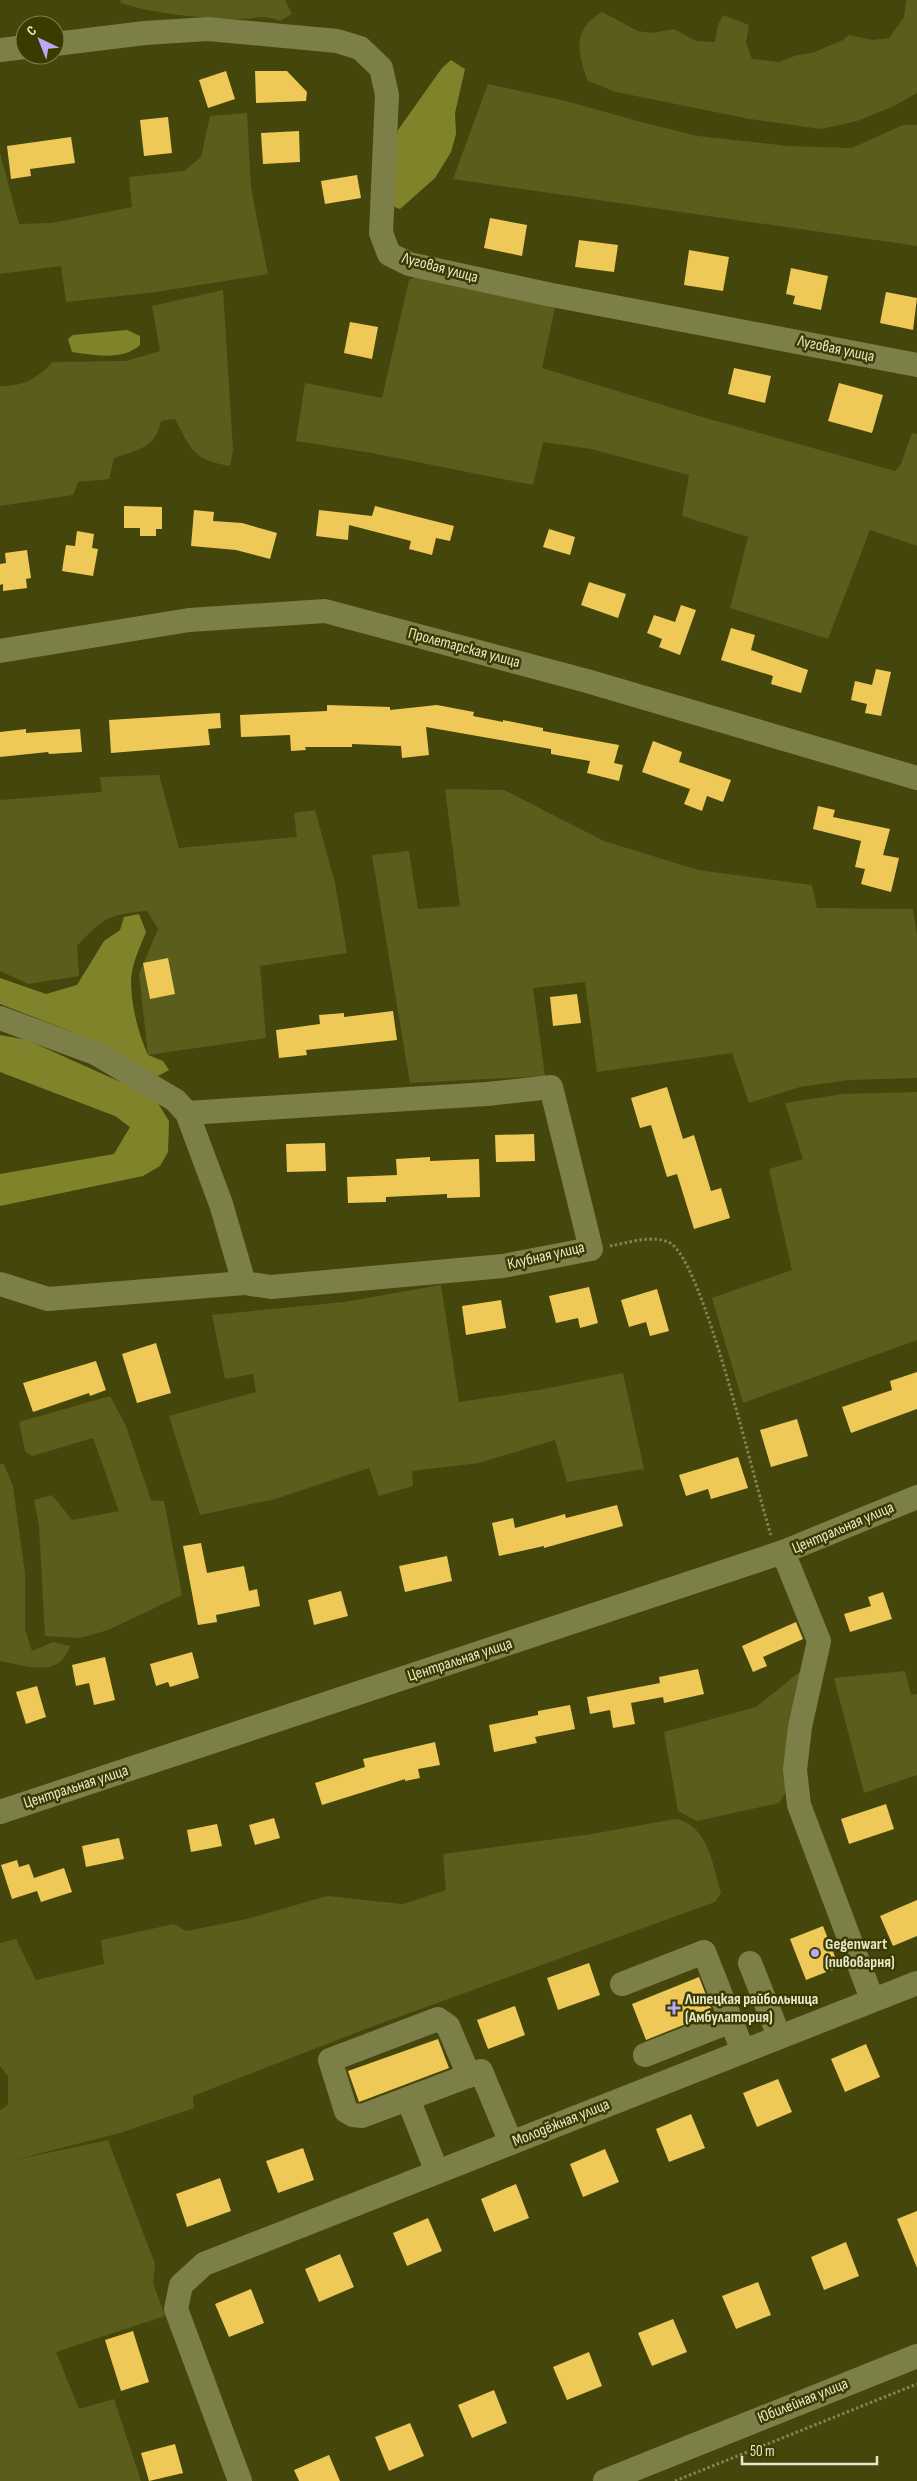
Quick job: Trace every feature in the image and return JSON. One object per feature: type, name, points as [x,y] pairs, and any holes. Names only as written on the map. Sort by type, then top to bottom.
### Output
[{"type":"street","name":"Луговая улица","points":[[65,43],[145,33],[208,29],[337,41],[360,48],[381,68],[387,95],[381,233],[389,254],[409,264],[529,290],[917,365]]},
{"type":"street","points":[[0,50],[15,48]]},
{"type":"street","name":"Пролетарская улица","points":[[0,651],[189,620],[325,611],[587,681],[917,778]]},
{"type":"street","points":[[0,1018],[95,1053],[175,1100],[187,1113],[221,1204],[244,1283]]},
{"type":"street","name":"Клубная улица","points":[[0,1284],[48,1299],[244,1283],[271,1287],[503,1266],[591,1249],[551,1087],[486,1094],[187,1113]]},
{"type":"street","name":"Центральная улица","points":[[0,1812],[781,1553],[917,1497]]},
{"type":"street","points":[[781,1553],[818,1641],[800,1727],[795,1770],[799,1806],[872,2000]]},
{"type":"street","points":[[622,1984],[704,1952],[742,2051]]},
{"type":"street","points":[[750,1963],[780,2036]]},
{"type":"street","name":"Молодёжная улица","points":[[240,2481],[176,2309],[181,2285],[204,2264],[917,1982]]},
{"type":"street","points":[[469,2076],[448,2026],[438,2019],[330,2060],[346,2111],[353,2115],[362,2116],[469,2076],[481,2071],[511,2143]]},
{"type":"street","points":[[645,2055],[731,2021]]},
{"type":"street","points":[[408,2099],[437,2172]]},
{"type":"street","name":"Юбилейная улица","points":[[605,2481],[917,2356]]},
{"type":"path","points":[[591,1249],[658,1239],[672,1244],[700,1295],[714,1336],[762,1507],[781,1553]]},
{"type":"path","points":[[675,2481],[917,2384]]},
{"type":"shaded area","points":[[120,0],[285,0],[292,14],[280,21],[261,17],[235,19],[191,16],[135,7],[121,3]]},
{"type":"shaded area","points":[[906,0],[917,0],[917,93],[892,107],[857,121],[821,129],[750,119],[616,92],[588,81],[581,61],[581,34],[592,19],[602,12],[638,31],[651,33],[674,29],[696,41],[715,42],[718,25],[723,15],[749,25],[746,42],[752,59],[779,62],[797,55],[812,53],[843,40],[849,35],[872,40],[889,38],[904,17]]},
{"type":"shaded area","points":[[451,60],[465,69],[455,113],[456,134],[451,152],[435,178],[400,209],[392,206],[393,152],[398,130],[442,68]]},
{"type":"shaded area","points":[[488,84],[566,101],[698,136],[788,146],[852,148],[903,125],[917,125],[917,246],[453,179]]},
{"type":"shaded area","points":[[247,113],[251,188],[268,274],[156,292],[66,302],[61,266],[0,274],[0,153],[19,224],[52,223],[132,207],[129,177],[184,171],[201,157],[210,116]]},
{"type":"shaded area","points":[[420,274],[556,303],[542,368],[702,417],[895,471],[901,464],[912,433],[917,434],[917,546],[870,530],[828,639],[730,608],[748,537],[682,516],[689,475],[591,449],[543,442],[533,485],[372,453],[296,441],[305,383],[382,398],[409,280]]},
{"type":"shaded area","points":[[223,290],[233,450],[230,466],[208,460],[195,451],[185,438],[175,419],[161,421],[150,443],[138,450],[114,458],[109,479],[78,482],[73,495],[0,506],[0,386],[17,385],[30,380],[53,362],[126,361],[160,351],[152,306]]},
{"type":"shaded area","points":[[127,330],[140,336],[140,345],[133,350],[117,355],[108,356],[72,352],[68,339],[73,335]]},
{"type":"shaded area","points":[[159,775],[179,848],[297,837],[294,813],[315,810],[335,883],[347,953],[260,966],[266,1038],[148,1055],[139,974],[158,929],[147,911],[115,916],[94,929],[77,946],[79,976],[28,984],[0,971],[0,800],[102,792],[100,777]]},
{"type":"shaded area","points":[[445,789],[504,790],[604,841],[698,870],[812,885],[817,908],[913,909],[917,935],[917,1078],[849,1080],[800,1087],[749,1103],[732,1053],[597,1072],[585,982],[533,988],[545,1076],[410,1083],[372,855],[409,851],[418,909],[460,906]]},
{"type":"shaded area","points":[[139,914],[146,932],[133,967],[131,989],[134,1009],[141,1038],[148,1055],[163,1061],[169,1070],[158,1076],[75,1033],[0,1004],[0,978],[46,994],[77,985],[104,941],[120,930],[124,917]]},
{"type":"shaded area","points":[[0,1035],[27,1040],[154,1097],[169,1121],[168,1152],[160,1166],[143,1176],[0,1206],[0,1174],[114,1154],[130,1127],[115,1116],[0,1072]]},
{"type":"shaded area","points":[[917,1092],[917,1340],[743,1403],[712,1298],[792,1270],[769,1169],[803,1159],[785,1103],[843,1094]]},
{"type":"shaded area","points":[[441,1285],[459,1402],[544,1389],[623,1373],[644,1469],[567,1482],[555,1440],[479,1463],[412,1471],[413,1486],[379,1496],[369,1468],[275,1499],[200,1515],[169,1416],[256,1392],[253,1374],[225,1379],[212,1315],[344,1302]]},
{"type":"shaded area","points":[[110,1396],[126,1426],[151,1500],[164,1501],[182,1595],[108,1630],[80,1638],[45,1636],[39,1526],[34,1500],[52,1495],[72,1520],[119,1511],[93,1438],[32,1456],[25,1451],[19,1422]]},
{"type":"shaded area","points":[[0,1464],[4,1464],[13,1487],[25,1573],[25,1629],[32,1651],[53,1642],[70,1646],[65,1657],[50,1667],[31,1667],[0,1661]]},
{"type":"shaded area","points":[[802,1670],[789,1787],[779,1803],[697,1821],[678,1811],[664,1732],[756,1707]]},
{"type":"shaded area","points":[[905,1671],[911,1695],[917,1694],[917,1775],[864,1793],[834,1678]]},
{"type":"shaded area","points":[[675,1819],[695,1829],[702,1837],[712,1859],[721,1893],[715,1902],[363,2030],[193,2096],[194,2108],[120,2133],[14,2160],[108,2140],[155,2264],[153,2283],[165,2316],[56,2352],[79,2409],[114,2399],[141,2481],[0,2481],[0,2110],[8,2105],[8,2076],[0,2066],[0,1943],[16,1939],[36,1980],[104,1964],[101,1940],[174,1924],[186,1931],[247,1919],[327,1896],[403,1904],[446,1890],[443,1854],[592,1834]]},
{"type":"building","points":[[226,71],[235,99],[208,108],[199,80]]},
{"type":"building","points":[[255,71],[287,71],[307,92],[306,101],[256,103]]},
{"type":"building","points":[[168,117],[172,153],[144,156],[140,120]]},
{"type":"building","points":[[299,131],[300,162],[263,164],[261,133]]},
{"type":"building","points":[[71,137],[75,163],[30,169],[31,176],[11,179],[7,146]]},
{"type":"building","points":[[357,175],[361,198],[325,204],[321,181]]},
{"type":"building","points":[[490,218],[527,225],[522,256],[484,248]]},
{"type":"building","points":[[579,240],[618,245],[614,272],[575,267]]},
{"type":"building","points":[[689,250],[729,257],[723,291],[684,285]]},
{"type":"building","points":[[791,268],[828,276],[821,310],[793,304],[795,296],[786,294]]},
{"type":"building","points":[[886,292],[917,298],[913,330],[880,323]]},
{"type":"building","points":[[350,322],[378,327],[372,359],[344,353]]},
{"type":"building","points":[[734,368],[771,376],[765,403],[728,394]]},
{"type":"building","points":[[839,383],[883,395],[872,433],[828,421]]},
{"type":"building","points":[[124,506],[162,507],[162,529],[156,529],[156,536],[140,536],[140,528],[124,528]]},
{"type":"building","points":[[375,506],[454,526],[450,541],[436,538],[432,555],[409,549],[411,541],[349,525],[348,540],[316,536],[319,510],[372,516]]},
{"type":"building","points":[[194,510],[214,512],[213,521],[242,523],[277,533],[270,559],[236,550],[191,546]]},
{"type":"building","points":[[549,529],[575,537],[570,555],[543,547]]},
{"type":"building","points":[[77,531],[94,534],[92,548],[98,549],[93,576],[62,571],[66,545],[75,546]]},
{"type":"building","points":[[27,550],[31,578],[26,579],[27,588],[3,591],[3,584],[0,585],[0,564],[6,563],[5,553]]},
{"type":"building","points":[[589,582],[626,594],[618,618],[581,605]]},
{"type":"building","points":[[681,605],[696,610],[680,655],[659,647],[662,639],[647,633],[654,615],[675,622]]},
{"type":"building","points":[[731,628],[755,635],[751,650],[808,670],[801,693],[771,684],[773,676],[721,660]]},
{"type":"building","points":[[876,669],[891,672],[881,716],[865,713],[867,704],[851,700],[855,681],[872,685]]},
{"type":"building","points":[[327,705],[390,707],[390,710],[437,705],[474,712],[473,716],[503,722],[503,720],[543,728],[543,731],[619,745],[614,763],[623,765],[619,781],[587,773],[590,761],[551,754],[551,749],[426,727],[429,755],[402,758],[401,746],[352,744],[352,747],[305,747],[306,750],[291,751],[290,735],[241,737],[240,715],[327,711]]},
{"type":"building","points":[[220,713],[221,728],[208,729],[210,745],[111,753],[109,720]]},
{"type":"building","points":[[26,729],[26,733],[80,729],[82,752],[49,754],[48,752],[0,757],[0,732]]},
{"type":"building","points":[[653,741],[682,752],[679,762],[731,780],[723,802],[707,796],[702,811],[684,804],[690,789],[642,772]]},
{"type":"building","points":[[818,806],[835,810],[833,817],[890,829],[883,855],[899,858],[891,892],[861,884],[865,869],[855,867],[861,841],[813,829]]},
{"type":"building","points":[[168,958],[175,994],[150,999],[143,963]]},
{"type":"building","points":[[577,994],[581,1023],[553,1026],[550,997]]},
{"type":"building","points":[[393,1011],[397,1040],[306,1050],[307,1055],[279,1058],[276,1030],[320,1024],[319,1015],[344,1013],[344,1017]]},
{"type":"building","points":[[667,1087],[683,1139],[694,1135],[711,1191],[721,1188],[730,1218],[694,1229],[677,1174],[667,1177],[651,1125],[640,1128],[631,1098]]},
{"type":"building","points":[[534,1134],[535,1161],[496,1162],[495,1135]]},
{"type":"building","points":[[325,1143],[326,1171],[287,1172],[286,1144]]},
{"type":"building","points":[[430,1157],[430,1161],[479,1159],[480,1197],[447,1198],[447,1194],[386,1197],[386,1202],[348,1203],[347,1177],[397,1175],[396,1159]]},
{"type":"building","points":[[589,1287],[598,1323],[580,1328],[578,1318],[556,1323],[549,1296]]},
{"type":"building","points":[[657,1289],[669,1331],[650,1336],[646,1322],[629,1327],[621,1300]]},
{"type":"building","points":[[501,1300],[506,1328],[466,1335],[462,1306]]},
{"type":"building","points":[[156,1343],[171,1393],[137,1403],[122,1354]]},
{"type":"building","points":[[96,1361],[106,1390],[90,1396],[89,1393],[33,1412],[23,1383]]},
{"type":"building","points":[[917,1372],[917,1409],[851,1433],[842,1407],[892,1390],[890,1381]]},
{"type":"building","points":[[797,1419],[808,1456],[771,1467],[760,1430]]},
{"type":"building","points":[[738,1457],[748,1488],[711,1499],[708,1489],[686,1496],[679,1475]]},
{"type":"building","points":[[617,1505],[623,1526],[544,1548],[544,1546],[499,1556],[492,1523],[513,1518],[515,1528],[565,1514],[566,1518]]},
{"type":"building","points":[[201,1543],[207,1573],[244,1566],[249,1591],[257,1589],[260,1606],[216,1615],[217,1622],[198,1625],[183,1546]]},
{"type":"building","points":[[447,1556],[452,1581],[405,1592],[399,1566]]},
{"type":"building","points":[[341,1591],[348,1616],[314,1625],[308,1600]]},
{"type":"building","points":[[883,1592],[892,1619],[850,1632],[844,1614],[871,1606],[868,1597]]},
{"type":"building","points":[[796,1622],[803,1639],[763,1657],[767,1666],[753,1672],[742,1646]]},
{"type":"building","points":[[192,1652],[199,1678],[170,1687],[168,1682],[156,1686],[150,1664]]},
{"type":"building","points":[[105,1657],[115,1700],[94,1705],[89,1683],[76,1686],[72,1665]]},
{"type":"building","points":[[698,1669],[704,1694],[664,1703],[663,1697],[631,1703],[635,1724],[613,1728],[610,1710],[590,1714],[587,1697],[660,1683],[659,1677]]},
{"type":"building","points":[[37,1686],[46,1717],[26,1724],[16,1692]]},
{"type":"building","points":[[570,1705],[575,1729],[535,1737],[537,1743],[494,1752],[489,1725],[538,1715],[538,1711]]},
{"type":"building","points":[[435,1742],[440,1765],[418,1769],[420,1778],[405,1781],[405,1779],[322,1805],[315,1783],[365,1767],[363,1759]]},
{"type":"building","points":[[886,1804],[894,1829],[849,1844],[841,1819]]},
{"type":"building","points":[[274,1818],[280,1838],[255,1845],[249,1825]]},
{"type":"building","points":[[217,1824],[222,1846],[191,1852],[187,1830]]},
{"type":"building","points":[[119,1838],[124,1859],[86,1867],[82,1846]]},
{"type":"building","points":[[17,1860],[19,1867],[29,1864],[34,1878],[64,1868],[72,1892],[41,1902],[37,1891],[12,1899],[1,1865]]},
{"type":"building","points":[[917,1900],[917,1936],[893,1946],[880,1916]]},
{"type":"building","name":"Gegenwart (пивоварня)","points":[[823,1926],[839,1967],[806,1980],[790,1939]]},
{"type":"building","points":[[589,1963],[600,1995],[558,2010],[547,1978]]},
{"type":"building","name":"Липецкая райбольница (Амбулатория)","points":[[699,1977],[713,2013],[646,2040],[632,2004]]},
{"type":"building","points":[[515,2006],[525,2035],[488,2049],[477,2020]]},
{"type":"building","points":[[438,2039],[449,2068],[359,2102],[348,2071]]},
{"type":"building","points":[[866,2044],[880,2077],[845,2092],[831,2059]]},
{"type":"building","points":[[778,2079],[792,2112],[757,2127],[743,2093]]},
{"type":"building","points":[[691,2114],[705,2148],[669,2162],[656,2129]]},
{"type":"building","points":[[303,2148],[314,2180],[278,2193],[266,2161]]},
{"type":"building","points":[[605,2149],[619,2182],[583,2197],[570,2164]]},
{"type":"building","points":[[220,2178],[231,2211],[187,2227],[176,2194]]},
{"type":"building","points":[[516,2184],[529,2218],[494,2232],[481,2199]]},
{"type":"building","points":[[917,2211],[917,2268],[897,2219]]},
{"type":"building","points":[[428,2218],[442,2251],[407,2266],[393,2233]]},
{"type":"building","points":[[846,2242],[859,2276],[824,2290],[811,2257]]},
{"type":"building","points":[[340,2254],[354,2287],[319,2302],[305,2269]]},
{"type":"building","points":[[758,2282],[771,2315],[736,2329],[722,2296]]},
{"type":"building","points":[[251,2289],[264,2323],[229,2337],[215,2304]]},
{"type":"building","points":[[673,2319],[687,2352],[652,2366],[638,2333]]},
{"type":"building","points":[[133,2331],[149,2382],[121,2391],[105,2340]]},
{"type":"building","points":[[589,2352],[602,2386],[567,2400],[553,2367]]},
{"type":"building","points":[[494,2390],[507,2423],[472,2438],[458,2405]]},
{"type":"building","points":[[410,2423],[424,2456],[389,2471],[375,2437]]},
{"type":"building","points":[[175,2444],[183,2473],[149,2481],[141,2453]]},
{"type":"building","points":[[329,2455],[340,2481],[299,2481],[294,2470]]},
{"type":"place","name":"Gegenwart (пивоварня)","points":[[815,1953]]},
{"type":"place","name":"Липецкая райбольница (Амбулатория)","points":[[674,2008]]}]
